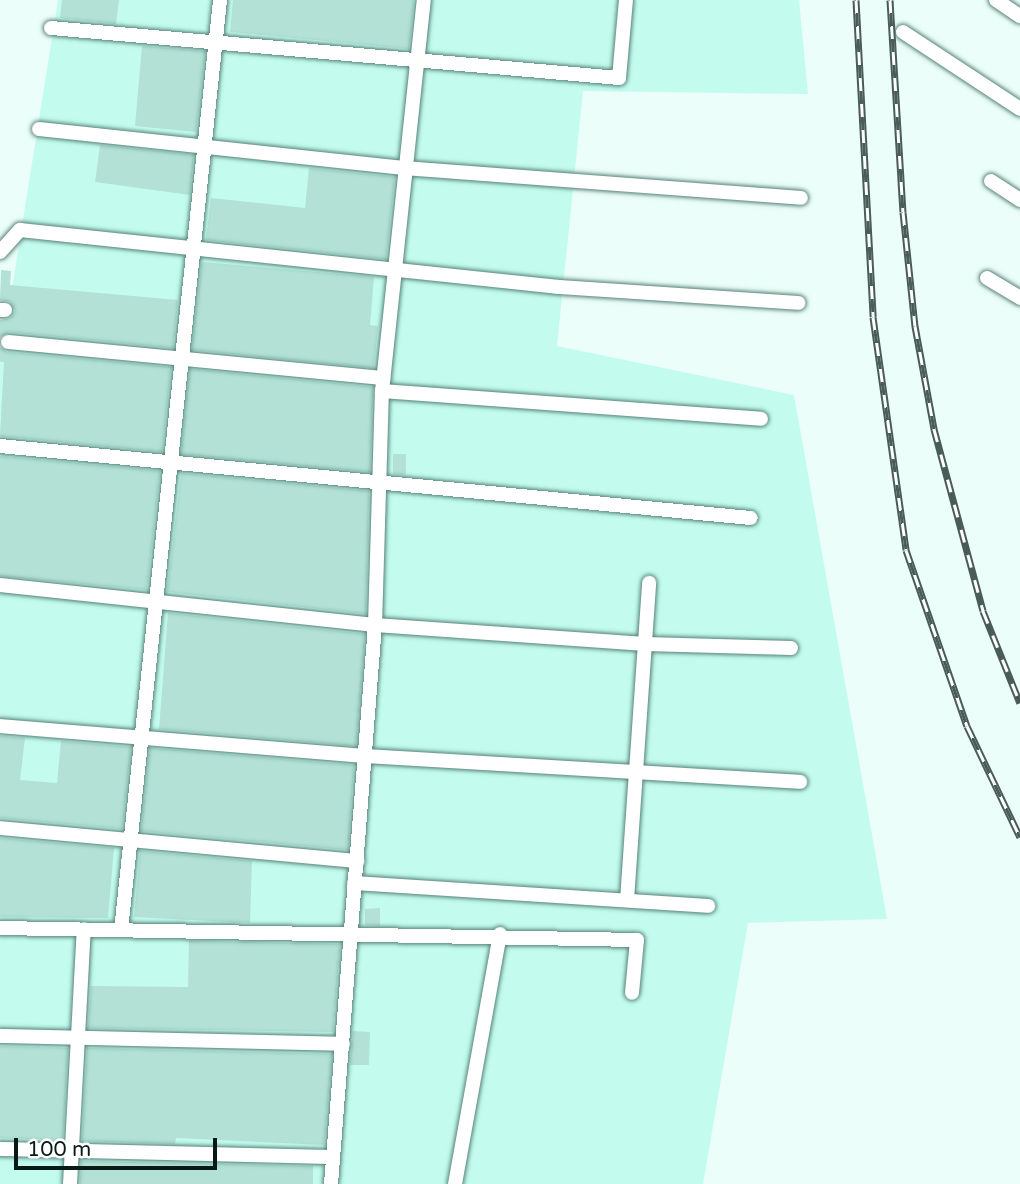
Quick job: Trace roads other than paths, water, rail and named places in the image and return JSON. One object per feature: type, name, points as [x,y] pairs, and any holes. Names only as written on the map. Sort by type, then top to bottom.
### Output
[{"type":"street","points":[[121,929],[201,147],[220,0]]},
{"type":"street","points":[[331,1184],[375,625],[382,384],[424,0]]},
{"type":"street","points":[[51,28],[619,78],[626,0]]},
{"type":"street","points":[[996,0],[1020,16]]},
{"type":"street","points":[[903,32],[1020,109]]},
{"type":"street","points":[[39,129],[404,168],[801,198]]},
{"type":"street","points":[[991,181],[1020,200]]},
{"type":"street","points":[[0,252],[20,230],[393,271],[798,303]]},
{"type":"street","points":[[987,278],[1020,298]]},
{"type":"street","points":[[8,342],[180,359],[382,384],[761,419]]},
{"type":"street","points":[[0,446],[751,518]]},
{"type":"street","points":[[627,900],[649,583]]},
{"type":"street","points":[[0,585],[375,625],[645,644],[791,648]]},
{"type":"street","points":[[0,726],[364,756],[800,782]]},
{"type":"street","points":[[0,828],[356,861]]},
{"type":"street","points":[[354,883],[708,906]]},
{"type":"street","points":[[0,928],[500,934],[637,940],[632,993]]},
{"type":"street","points":[[70,1184],[83,929]]},
{"type":"street","points":[[455,1184],[500,934]]},
{"type":"street","points":[[0,1036],[342,1044]]},
{"type":"street","points":[[0,1149],[333,1157]]},
{"type":"railway","points":[[856,0],[873,317],[906,550],[967,726],[1020,837]]},
{"type":"railway","points":[[890,0],[903,212],[915,326],[934,429],[983,611],[1020,703]]}]
